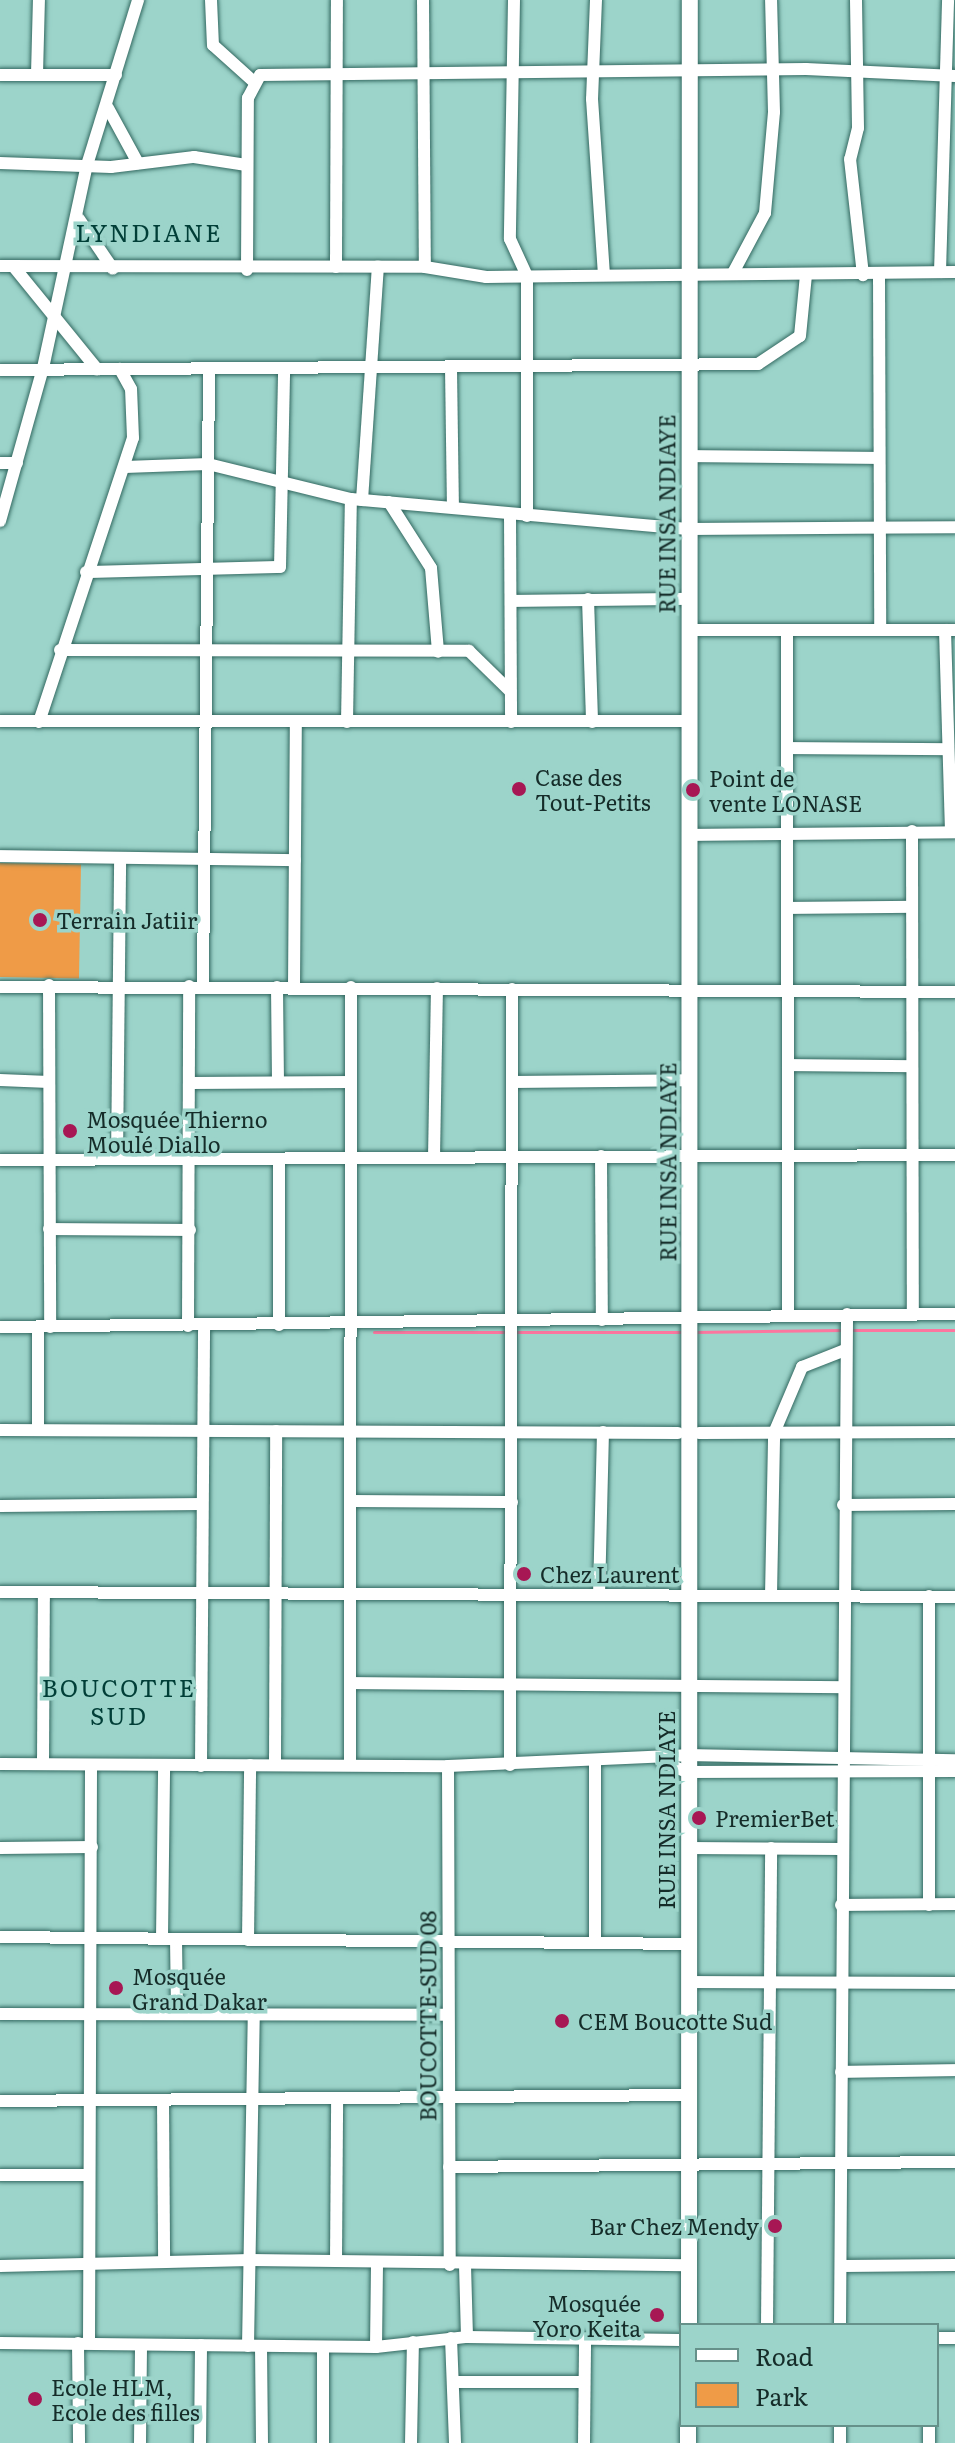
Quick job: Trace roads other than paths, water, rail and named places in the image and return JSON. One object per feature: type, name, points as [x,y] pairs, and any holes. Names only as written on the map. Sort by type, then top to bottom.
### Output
[{"type":"main road","name":"RUE INSA NDIAYE","points":[[689,2323],[687,1154],[690,0]]},
{"type":"street","points":[[37,74],[39,0]]},
{"type":"street","points":[[0,521],[43,368],[60,271],[79,219],[87,165],[108,108],[138,0]]},
{"type":"street","points":[[211,0],[213,45],[253,81]]},
{"type":"street","points":[[336,267],[337,0]]},
{"type":"street","points":[[423,0],[425,267]]},
{"type":"street","points":[[514,0],[510,239],[527,276],[530,367],[527,516]]},
{"type":"street","points":[[596,0],[593,72],[604,274]]},
{"type":"street","points":[[733,273],[765,213],[774,112],[769,70],[771,0]]},
{"type":"street","points":[[856,0],[856,71],[850,159],[863,275]]},
{"type":"street","points":[[940,272],[953,75],[948,0]]},
{"type":"street","points":[[253,81],[267,73],[423,76],[514,70],[769,70],[953,75]]},
{"type":"street","points":[[0,75],[116,75]]},
{"type":"street","points":[[247,270],[246,165],[253,81]]},
{"type":"street","points":[[108,108],[138,163]]},
{"type":"street","points":[[0,163],[87,165],[194,157],[246,165]]},
{"type":"street","points":[[79,219],[113,269]]},
{"type":"street","points":[[0,266],[60,271],[425,267],[527,276],[955,272]]},
{"type":"street","points":[[14,267],[97,369]]},
{"type":"street","points":[[347,722],[357,500],[372,368],[378,267]]},
{"type":"street","points":[[0,370],[689,367],[758,364],[790,348],[804,326],[806,275]]},
{"type":"street","points":[[879,275],[880,630]]},
{"type":"street","points":[[451,368],[453,503]]},
{"type":"street","points":[[39,722],[86,572],[125,467],[135,416],[120,369]]},
{"type":"street","points":[[188,1326],[190,1083],[204,859],[209,369]]},
{"type":"street","points":[[86,572],[207,572],[280,567],[284,369]]},
{"type":"street","points":[[688,456],[879,458]]},
{"type":"street","points":[[0,463],[17,463]]},
{"type":"street","points":[[125,467],[208,464],[283,487],[357,500],[453,503],[510,515],[688,529],[955,527]]},
{"type":"street","points":[[389,502],[431,568],[438,652]]},
{"type":"street","points":[[510,515],[514,601],[511,722]]},
{"type":"street","points":[[588,599],[592,722]]},
{"type":"street","points":[[514,601],[688,599]]},
{"type":"street","points":[[688,630],[950,630],[948,749],[953,832],[689,835]]},
{"type":"street","points":[[787,631],[788,1314]]},
{"type":"street","points":[[60,650],[206,654],[438,652],[477,656],[510,691]]},
{"type":"street","points":[[0,721],[205,725],[689,721]]},
{"type":"street","points":[[294,987],[296,722]]},
{"type":"street","points":[[788,748],[948,749]]},
{"type":"street","points":[[912,831],[913,1314]]},
{"type":"street","points":[[0,856],[295,860]]},
{"type":"street","points":[[117,1159],[120,859]]},
{"type":"street","points":[[788,908],[911,907]]},
{"type":"street","points":[[38,1430],[49,1229],[49,985]]},
{"type":"street","points":[[0,987],[955,992]]},
{"type":"street","points":[[277,987],[278,1082]]},
{"type":"street","points":[[350,1765],[351,987]]},
{"type":"street","points":[[434,1158],[437,988]]},
{"type":"street","points":[[510,1765],[514,1321],[510,1157],[512,989]]},
{"type":"street","points":[[788,1065],[911,1066]]},
{"type":"street","points":[[0,1080],[49,1082]]},
{"type":"street","points":[[512,1082],[689,1080]]},
{"type":"street","points":[[190,1083],[351,1082]]},
{"type":"street","points":[[0,1160],[687,1154],[955,1155]]},
{"type":"street","points":[[601,1156],[602,1320]]},
{"type":"street","points":[[279,1159],[279,1325]]},
{"type":"street","points":[[49,1229],[190,1230]]},
{"type":"street","points":[[840,2323],[843,1432],[847,1314]]},
{"type":"street","points":[[0,1327],[955,1314]]},
{"type":"street","points":[[201,1766],[204,1325]]},
{"type":"street","points":[[771,1596],[774,1433],[802,1367],[845,1350]]},
{"type":"street","points":[[0,1430],[678,1433]]},
{"type":"street","points":[[275,1765],[276,1431]]},
{"type":"street","points":[[599,1595],[603,1432]]},
{"type":"street","points":[[699,1433],[955,1432]]},
{"type":"street","points":[[351,1501],[512,1502]]},
{"type":"street","points":[[0,1506],[202,1504]]},
{"type":"street","points":[[843,1505],[955,1504]]},
{"type":"street","points":[[0,1592],[201,1590],[512,1596],[955,1597]]},
{"type":"street","points":[[43,1763],[44,1592]]},
{"type":"street","points":[[929,1596],[929,1905]]},
{"type":"street","points":[[351,1683],[688,1691],[842,1687]]},
{"type":"street","points":[[0,1764],[448,1766],[661,1761],[687,1755],[842,1764],[930,1765],[955,1760]]},
{"type":"street","points":[[661,1761],[687,1772],[842,1764]]},
{"type":"street","points":[[595,1762],[595,1943]]},
{"type":"street","points":[[79,2443],[89,2265],[91,1765]]},
{"type":"street","points":[[248,1940],[250,1765]]},
{"type":"street","points":[[930,1765],[955,1771]]},
{"type":"street","points":[[162,1939],[164,1766]]},
{"type":"street","name":"BOUCOTTE-SUD 08","points":[[448,1766],[446,1941],[450,2265]]},
{"type":"street","points":[[0,1848],[92,1847]]},
{"type":"street","points":[[688,1848],[841,1849]]},
{"type":"street","points":[[767,2323],[771,1848]]},
{"type":"street","points":[[841,1905],[955,1904]]},
{"type":"street","points":[[0,1937],[688,1944]]},
{"type":"street","points":[[176,1939],[177,2014]]},
{"type":"street","points":[[688,1982],[955,1983]]},
{"type":"street","points":[[0,2014],[447,2015]]},
{"type":"street","points":[[254,2014],[250,2260],[262,2443]]},
{"type":"street","points":[[841,2072],[955,2070]]},
{"type":"street","points":[[0,2101],[688,2095]]},
{"type":"street","points":[[336,2261],[337,2099]]},
{"type":"street","points":[[163,2101],[164,2262]]},
{"type":"street","points":[[449,2167],[955,2162]]},
{"type":"street","points":[[0,2175],[87,2175]]},
{"type":"street","points":[[0,2266],[250,2260],[450,2265],[687,2265]]},
{"type":"street","points":[[376,2347],[377,2263]]},
{"type":"street","points":[[465,2265],[467,2337]]},
{"type":"street","points":[[842,2266],[955,2265]]},
{"type":"street","points":[[0,2343],[376,2347],[467,2337],[679,2340]]},
{"type":"street","points":[[451,2338],[455,2443]]},
{"type":"street","points":[[584,2443],[585,2339]]},
{"type":"street","points":[[411,2443],[413,2342]]},
{"type":"street","points":[[140,2443],[141,2345]]},
{"type":"street","points":[[200,2443],[201,2345]]},
{"type":"street","points":[[323,2347],[323,2443]]},
{"type":"street","points":[[453,2382],[584,2382]]},
{"type":"waterway","points":[[695,1332],[843,1330]]},
{"type":"waterway","points":[[851,1330],[955,1330]]},
{"type":"waterway","points":[[374,1332],[507,1332]]},
{"type":"waterway","points":[[515,1332],[683,1332]]},
{"type":"place","name":"Case des Tout-Petits","points":[[519,789]]},
{"type":"place","name":"Point de vente LONASE","points":[[693,790]]},
{"type":"place","name":"Terrain Jatiir","points":[[40,920]]},
{"type":"place","name":"Mosquée Thierno Moulé Diallo","points":[[70,1131]]},
{"type":"place","name":"Chez Laurent","points":[[524,1574]]},
{"type":"place","name":"PremierBet","points":[[699,1818]]},
{"type":"place","name":"Mosquée Grand Dakar","points":[[116,1988]]},
{"type":"place","name":"CEM Boucotte Sud","points":[[562,2021]]},
{"type":"place","name":"Bar Chez Mendy","points":[[775,2226]]},
{"type":"place","name":"Mosquée Yoro Keita","points":[[657,2315]]},
{"type":"place","name":"Ecole HLM, Ecole des filles","points":[[35,2399]]},
{"type":"district","name":"LYNDIANE","points":[[149,232]]},
{"type":"district","name":"BOUCOTTE SUD","points":[[119,1701]]}]
